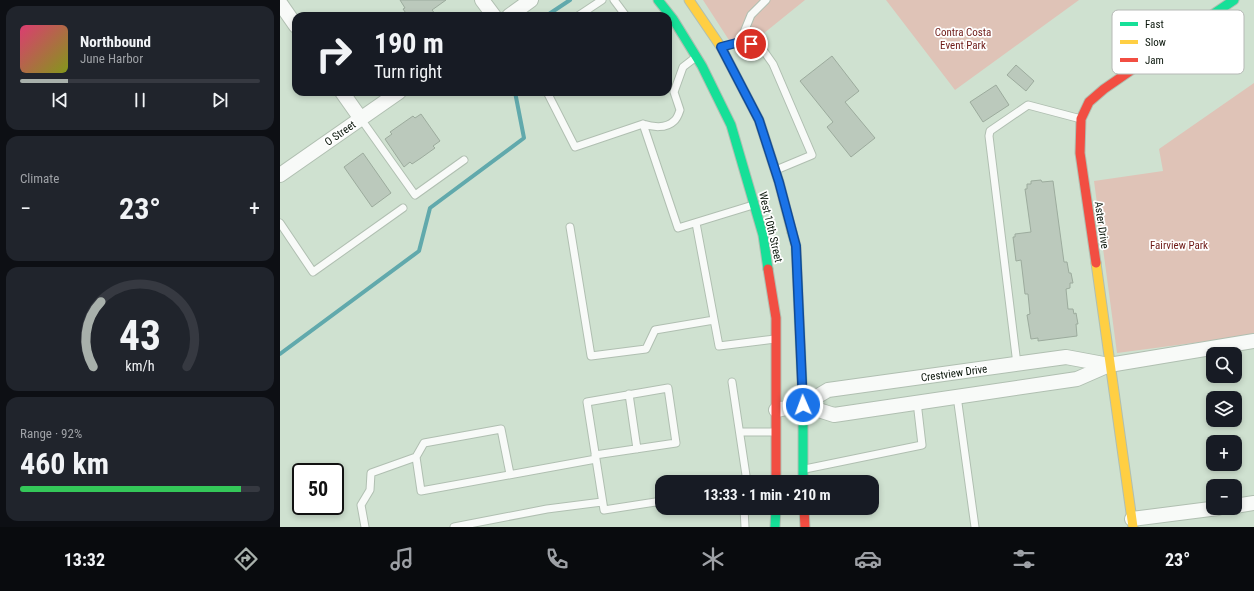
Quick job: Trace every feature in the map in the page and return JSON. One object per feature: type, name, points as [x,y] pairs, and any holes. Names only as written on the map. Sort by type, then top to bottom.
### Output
[{"type":"main road","name":"West 10th Street","points":[[658,0],[667,12]]},
{"type":"main road","name":"West 10th Street","points":[[689,0],[721,47],[759,120],[776,170],[796,246],[803,405],[803,475]]},
{"type":"main road","name":"Aster Drive","points":[[1219,10],[1234,0]]},
{"type":"main road","name":"West 10th Street","points":[[672,18],[702,66],[731,125],[764,243],[776,318],[775,475]]},
{"type":"main road","name":"Aster Drive","points":[[1126,74],[1088,102],[1081,119],[1080,153],[1132,523]]},
{"type":"main road","points":[[775,527],[776,515]]},
{"type":"main road","points":[[804,515],[805,527]]},
{"type":"street","points":[[482,0],[491,12]]},
{"type":"street","points":[[514,12],[531,0]]},
{"type":"street","points":[[280,3],[292,20]]},
{"type":"street","points":[[345,96],[361,119]]},
{"type":"street","name":"O Street","points":[[280,175],[394,96]]},
{"type":"street","name":"Crestview Drive","points":[[803,405],[834,415],[1077,379],[1109,365],[1254,342]]},
{"type":"street","name":"Crestview Drive","points":[[776,410],[803,405],[828,390],[1066,357],[1109,365]]},
{"type":"street","points":[[1242,505],[1254,503]]},
{"type":"street","points":[[1132,523],[1206,510]]},
{"type":"lane","points":[[584,12],[602,0]]},
{"type":"lane","points":[[614,0],[623,12]]},
{"type":"lane","points":[[740,42],[751,15],[766,0]]},
{"type":"lane","points":[[721,47],[740,42],[761,47],[773,64],[812,155],[776,170]]},
{"type":"lane","points":[[549,96],[575,146],[643,124],[653,127],[665,125],[674,122],[680,110],[674,92],[683,67],[696,57]]},
{"type":"lane","points":[[1017,364],[989,136],[990,131],[1028,105],[1081,119]]},
{"type":"lane","points":[[361,119],[415,195],[464,160]]},
{"type":"lane","points":[[643,124],[678,228],[754,204]]},
{"type":"lane","points":[[280,223],[313,272],[402,208]]},
{"type":"lane","points":[[696,223],[719,346],[776,339]]},
{"type":"lane","points":[[570,227],[591,356],[646,349],[655,330],[714,320]]},
{"type":"lane","points":[[732,382],[746,475]]},
{"type":"lane","points":[[510,474],[501,429],[424,443],[416,457],[422,491],[510,474],[596,457],[637,449],[676,443],[668,388],[587,402],[596,457],[602,502],[604,510],[655,501]]},
{"type":"lane","points":[[629,394],[637,449]]},
{"type":"lane","points":[[957,396],[974,527]]},
{"type":"lane","points":[[803,470],[922,445],[917,402]]},
{"type":"lane","points":[[740,432],[776,432]]},
{"type":"lane","points":[[365,527],[361,505],[370,490],[371,473],[416,457]]},
{"type":"lane","points":[[454,527],[547,509],[602,502]]},
{"type":"lane","points":[[744,515],[745,527]]},
{"type":"green space","points":[[703,0],[805,0],[738,54]]},
{"type":"green space","name":"Contra Costa Event Park","points":[[886,0],[1079,0],[955,90]]},
{"type":"green space","name":"Fairview Park","points":[[1254,83],[1254,335],[1117,353],[1094,181],[1163,171],[1159,149]]},
{"type":"building","points":[[400,0],[446,0],[432,10],[434,12],[405,12],[403,9],[405,8]]},
{"type":"building","points":[[832,56],[859,91],[845,102],[875,138],[851,157],[827,127],[833,122],[800,81]]},
{"type":"building","points":[[1016,65],[1034,81],[1026,91],[1007,75]]},
{"type":"building","points":[[996,85],[1009,105],[983,122],[970,102]]},
{"type":"building","points":[[421,114],[440,141],[433,146],[435,148],[412,164],[410,162],[404,167],[385,139],[392,134],[390,132],[413,116],[415,118]]},
{"type":"building","points":[[363,153],[391,193],[372,207],[344,167]]},
{"type":"building","points":[[1041,180],[1042,182],[1053,181],[1064,262],[1067,262],[1073,283],[1070,283],[1070,288],[1066,289],[1068,309],[1073,309],[1074,314],[1076,313],[1078,324],[1076,324],[1077,336],[1038,341],[1038,338],[1031,339],[1027,315],[1030,314],[1028,294],[1025,294],[1021,260],[1016,261],[1013,237],[1015,237],[1015,234],[1031,232],[1025,189],[1027,189],[1027,184],[1031,184],[1031,181]]},
{"type":"waterway","points":[[552,12],[570,0]]},
{"type":"waterway","points":[[280,354],[419,251],[430,208],[524,138],[516,96]]},
{"type":"traffic: fast","points":[[658,0],[667,12]]},
{"type":"traffic: fast","points":[[1219,10],[1234,0]]},
{"type":"traffic: fast","points":[[672,18],[702,66],[731,125],[763,235],[768,269]]},
{"type":"traffic: fast","points":[[792,232],[796,246],[803,405],[803,475]]},
{"type":"traffic: fast","points":[[775,527],[776,515]]},
{"type":"traffic: slow","points":[[689,0],[721,47],[759,120],[779,182],[792,232]]},
{"type":"traffic: slow","points":[[1096,263],[1133,527]]},
{"type":"traffic: jam","points":[[1096,263],[1080,153],[1081,119],[1089,102],[1104,89],[1126,74]]},
{"type":"traffic: jam","points":[[768,269],[776,318],[776,475]]},
{"type":"traffic: jam","points":[[804,515],[805,527]]},
{"type":"route","points":[[751,44],[740,42],[721,47],[759,120],[779,182],[796,246],[803,405]]}]
